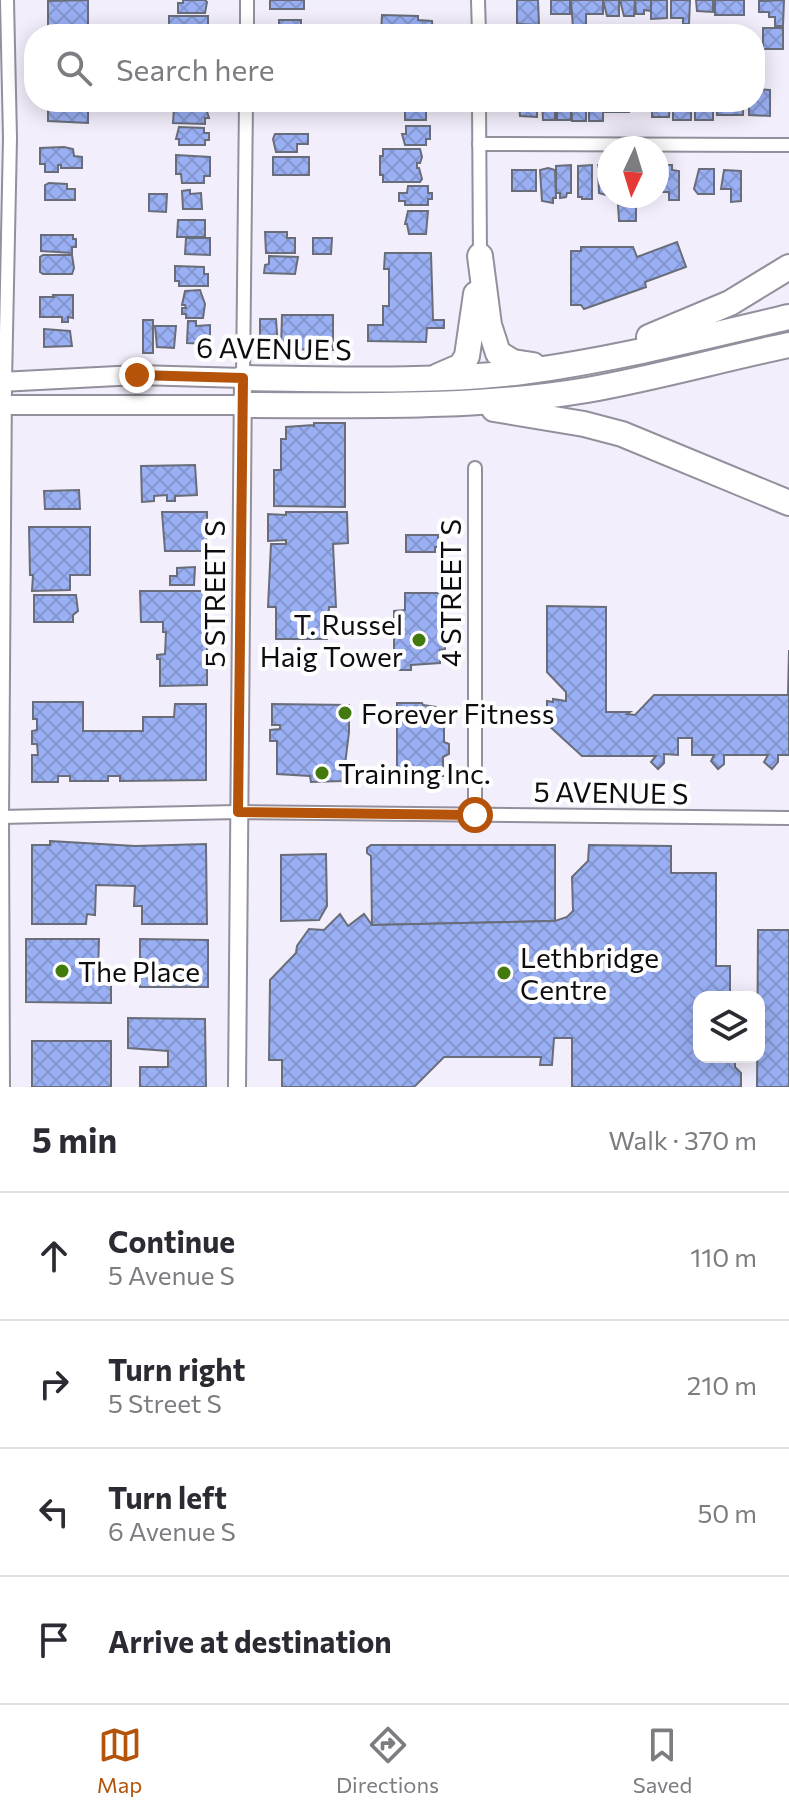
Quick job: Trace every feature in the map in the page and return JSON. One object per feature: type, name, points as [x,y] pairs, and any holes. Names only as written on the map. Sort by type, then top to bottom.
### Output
[{"type":"highway","points":[[480,256],[489,325],[498,353],[513,362],[547,368]]},
{"type":"highway","points":[[432,378],[461,366],[467,356],[480,256]]},
{"type":"highway","points":[[594,361],[730,303],[789,267]]},
{"type":"highway","points":[[594,361],[789,317]]},
{"type":"highway","points":[[464,403],[587,390],[789,345]]},
{"type":"highway","name":"6 AVENUE S","points":[[243,378],[432,378],[594,361]]},
{"type":"highway","name":"6 AVENUE S","points":[[242,405],[421,406],[464,403]]},
{"type":"highway","points":[[464,403],[584,424],[622,434],[789,503]]},
{"type":"main road","name":"6 AVENUE S","points":[[3,382],[137,375],[243,378]]},
{"type":"main road","name":"6 AVENUE S","points":[[3,405],[242,405]]},
{"type":"street","points":[[3,1087],[3,382],[10,138],[7,0]]},
{"type":"street","points":[[247,0],[247,24]]},
{"type":"street","points":[[478,0],[479,24]]},
{"type":"street","name":"5 STREET S","points":[[237,1087],[246,112]]},
{"type":"street","points":[[479,112],[480,256]]},
{"type":"street","points":[[479,144],[789,145]]},
{"type":"street","name":"4 STREET S","points":[[475,468],[475,815]]},
{"type":"street","name":"5 AVENUE S","points":[[1,817],[238,812],[789,818]]},
{"type":"building","points":[[88,0],[88,24],[48,24],[48,1]]},
{"type":"building","points":[[183,0],[205,0],[205,13],[178,13],[178,3],[183,3]]},
{"type":"building","points":[[270,0],[304,0],[304,9],[270,9]]},
{"type":"building","points":[[517,0],[538,0],[539,24],[517,24]]},
{"type":"building","points":[[551,0],[570,0],[570,14],[551,14]]},
{"type":"building","points":[[571,0],[603,0],[603,14],[586,14],[586,24],[573,24]]},
{"type":"building","points":[[603,0],[619,0],[619,16],[607,16]]},
{"type":"building","points":[[620,0],[635,0],[634,16],[624,16]]},
{"type":"building","points":[[635,0],[651,0],[651,11],[636,14]]},
{"type":"building","points":[[651,0],[667,0],[667,18],[651,19]]},
{"type":"building","points":[[671,0],[690,0],[689,24],[683,24],[683,18],[671,18]]},
{"type":"building","points":[[696,0],[713,0],[713,12],[697,11]]},
{"type":"building","points":[[715,0],[744,0],[744,15],[715,15]]},
{"type":"building","points":[[784,0],[783,26],[775,26],[775,17],[769,17],[769,12],[759,12],[759,1]]},
{"type":"building","points":[[382,15],[418,16],[418,20],[432,21],[432,24],[382,24]]},
{"type":"building","points":[[169,16],[208,16],[208,24],[169,24]]},
{"type":"building","points":[[279,20],[301,20],[301,24],[279,24]]},
{"type":"building","points":[[765,28],[783,28],[783,49],[765,49]]},
{"type":"building","points":[[765,90],[770,90],[770,116],[749,115],[749,112],[765,112]]},
{"type":"building","points":[[48,112],[88,112],[88,123],[48,121]]},
{"type":"building","points":[[174,112],[207,112],[209,118],[205,118],[205,124],[173,123]]},
{"type":"building","points":[[405,112],[426,112],[426,120],[405,120]]},
{"type":"building","points":[[520,112],[537,112],[537,117],[520,116]]},
{"type":"building","points":[[543,112],[555,112],[555,120],[543,120]]},
{"type":"building","points":[[557,112],[571,112],[571,120],[557,120]]},
{"type":"building","points":[[572,112],[586,112],[586,121],[572,121]]},
{"type":"building","points":[[589,112],[603,112],[603,121],[589,121]]},
{"type":"building","points":[[652,112],[669,112],[669,117],[652,117]]},
{"type":"building","points":[[673,112],[691,112],[691,120],[673,120]]},
{"type":"building","points":[[695,112],[713,112],[713,120],[695,120]]},
{"type":"building","points":[[717,112],[743,112],[743,115],[717,115]]},
{"type":"building","points":[[406,126],[430,126],[430,139],[426,139],[426,145],[405,145],[402,134],[406,134]]},
{"type":"building","points":[[179,127],[204,128],[204,133],[209,133],[209,140],[205,140],[205,145],[179,145],[179,139],[176,139]]},
{"type":"building","points":[[275,134],[308,134],[308,144],[297,144],[297,152],[276,152]]},
{"type":"building","points":[[40,148],[73,149],[74,156],[82,157],[82,168],[61,168],[58,165],[58,172],[45,172],[45,164],[40,164]]},
{"type":"building","points":[[383,149],[420,149],[422,157],[417,168],[422,179],[420,182],[383,182],[380,156],[383,156]]},
{"type":"building","points":[[176,155],[210,157],[210,176],[204,176],[204,183],[182,183],[181,174],[176,174]]},
{"type":"building","points":[[273,157],[309,157],[309,175],[273,175]]},
{"type":"building","points":[[571,165],[571,193],[560,198],[560,193],[556,193],[556,166]]},
{"type":"building","points":[[592,165],[592,199],[582,199],[578,197],[578,166]]},
{"type":"building","points":[[669,165],[672,165],[672,170],[679,171],[679,200],[669,200]]},
{"type":"building","points":[[699,169],[714,169],[714,194],[698,194],[694,189]]},
{"type":"building","points":[[512,170],[536,170],[536,191],[512,191]]},
{"type":"building","points":[[540,170],[555,170],[556,198],[553,198],[553,203],[542,201]]},
{"type":"building","points":[[724,170],[741,171],[741,201],[731,202],[731,189],[721,189]]},
{"type":"building","points":[[67,184],[67,189],[75,189],[75,200],[45,200],[45,185]]},
{"type":"building","points":[[408,186],[428,186],[432,199],[428,199],[428,205],[405,205],[405,201],[399,201],[399,193],[407,193]]},
{"type":"building","points":[[190,190],[190,194],[201,193],[202,209],[183,209],[182,191]]},
{"type":"building","points":[[149,194],[167,194],[166,212],[149,211]]},
{"type":"building","points":[[618,208],[636,208],[636,221],[619,221]]},
{"type":"building","points":[[408,211],[428,211],[426,234],[409,234],[405,224]]},
{"type":"building","points":[[178,220],[205,220],[205,237],[177,237]]},
{"type":"building","points":[[265,232],[287,232],[287,238],[295,238],[295,253],[266,253]]},
{"type":"building","points":[[41,235],[73,235],[76,247],[72,247],[72,253],[41,251]]},
{"type":"building","points":[[186,238],[210,238],[210,255],[185,254]]},
{"type":"building","points":[[313,238],[332,238],[331,254],[313,254]]},
{"type":"building","points":[[677,242],[686,267],[645,282],[646,287],[584,309],[581,305],[571,305],[571,251],[581,251],[581,247],[633,247],[637,257]]},
{"type":"building","points":[[385,253],[431,253],[433,320],[444,320],[444,328],[427,328],[426,342],[368,341],[368,325],[383,325],[383,306],[389,306],[389,269],[384,269]]},
{"type":"building","points":[[72,255],[72,274],[43,274],[40,272],[40,257]]},
{"type":"building","points":[[269,256],[298,257],[295,274],[264,273]]},
{"type":"building","points":[[175,266],[204,267],[204,274],[208,274],[208,286],[179,286],[179,281],[175,281]]},
{"type":"building","points":[[200,290],[205,304],[203,318],[186,318],[186,314],[182,314],[182,308],[186,308],[182,305],[185,291]]},
{"type":"building","points":[[73,295],[73,318],[68,317],[68,322],[62,322],[62,317],[40,317],[40,297]]},
{"type":"building","points":[[282,315],[333,315],[333,350],[281,349]]},
{"type":"building","points":[[260,319],[276,319],[278,348],[260,348]]},
{"type":"building","points":[[143,320],[153,320],[153,353],[143,353]]},
{"type":"building","points":[[188,321],[196,321],[196,326],[210,325],[210,344],[187,343]]},
{"type":"building","points":[[155,326],[176,326],[174,348],[157,347]]},
{"type":"building","points":[[44,329],[70,331],[72,346],[44,347]]},
{"type":"building","points":[[314,423],[345,423],[345,507],[274,506],[274,470],[281,470],[281,439],[286,439],[286,427],[314,427]]},
{"type":"building","points":[[195,465],[197,495],[175,496],[175,501],[167,501],[167,495],[154,496],[154,501],[142,502],[141,466]]},
{"type":"building","points":[[79,490],[80,509],[45,509],[44,491]]},
{"type":"building","points":[[162,512],[207,512],[207,551],[165,551]]},
{"type":"building","points":[[286,512],[347,512],[348,543],[333,544],[336,607],[329,607],[327,639],[276,639],[276,607],[268,607],[271,544],[286,544],[286,540],[268,541],[268,514],[286,515]]},
{"type":"building","points":[[29,527],[90,527],[90,575],[70,575],[70,590],[32,591]]},
{"type":"building","points":[[406,535],[438,535],[438,547],[435,547],[435,552],[406,552]]},
{"type":"building","points":[[195,567],[194,585],[170,585],[170,576],[177,576],[177,568]]},
{"type":"building","points":[[140,591],[207,591],[207,685],[160,686],[160,659],[157,655],[165,654],[166,632],[163,632],[163,622],[141,622]]},
{"type":"building","name":"T. Russel Haig Tower","points":[[405,593],[441,593],[441,596],[448,596],[448,603],[441,603],[445,649],[440,650],[440,663],[411,665],[411,670],[394,670],[394,611],[405,610]]},
{"type":"building","points":[[34,595],[76,595],[78,611],[73,615],[73,622],[34,622]]},
{"type":"building","points":[[547,606],[606,607],[606,712],[630,712],[627,714],[635,715],[654,695],[788,695],[789,650],[789,755],[778,755],[778,762],[772,769],[764,762],[768,755],[724,755],[724,764],[718,769],[711,761],[714,755],[692,755],[692,738],[678,738],[678,755],[664,754],[664,763],[658,769],[651,762],[656,756],[582,756],[547,724],[547,701],[566,701],[566,692],[547,672]]},
{"type":"building","points":[[33,702],[83,702],[83,731],[143,731],[143,717],[174,717],[175,704],[206,704],[206,780],[120,781],[120,776],[108,776],[108,781],[70,781],[70,776],[58,776],[58,782],[32,782],[32,755],[38,755],[37,744],[32,744],[32,731],[37,730],[37,719],[33,719]]},
{"type":"building","points":[[397,703],[422,703],[444,708],[444,742],[449,744],[449,754],[443,757],[443,776],[432,776],[422,782],[397,780]]},
{"type":"building","points":[[272,704],[349,705],[343,781],[311,782],[310,776],[277,774],[277,741],[270,741],[270,730],[280,729],[280,725],[272,725]]},
{"type":"building","points":[[50,841],[135,846],[206,844],[207,924],[142,924],[142,906],[134,906],[135,886],[96,885],[95,915],[87,914],[86,924],[32,924],[32,845],[50,845]]},
{"type":"building","points":[[371,845],[555,845],[555,921],[372,925],[371,856],[367,853]]},
{"type":"building","name":"Lethbridge Centre","points":[[589,845],[671,846],[671,873],[716,873],[716,966],[730,966],[730,991],[693,991],[693,1063],[735,1063],[741,1073],[741,1087],[572,1087],[572,1038],[554,1038],[552,1065],[540,1065],[541,1057],[444,1057],[414,1087],[282,1087],[282,1060],[269,1060],[270,980],[296,953],[297,946],[309,929],[324,930],[340,914],[348,926],[364,914],[372,925],[555,921],[573,911],[572,877],[588,861]]},
{"type":"building","points":[[326,854],[327,906],[319,920],[281,921],[281,855]]},
{"type":"building","points":[[758,930],[789,930],[789,1087],[757,1087],[757,1063],[765,1063],[765,991],[758,991]]},
{"type":"building","name":"The Place","points":[[26,939],[99,939],[98,971],[111,971],[111,1003],[26,1002]]},
{"type":"building","points":[[140,939],[208,940],[208,987],[140,987]]},
{"type":"building","points":[[128,1018],[205,1019],[206,1087],[140,1087],[140,1067],[168,1067],[168,1051],[128,1048]]},
{"type":"building","points":[[32,1041],[111,1041],[111,1087],[32,1087]]},
{"type":"place","name":"T. Russel Haig Tower","points":[[419,640]]},
{"type":"place","name":"Forever Fitness","points":[[345,713]]},
{"type":"place","name":"Training Inc.","points":[[322,773]]},
{"type":"place","name":"The Place","points":[[62,971]]},
{"type":"place","name":"Lethbridge Centre","points":[[504,973]]},
{"type":"route","points":[[137,375],[243,378],[238,812],[475,815]]}]
